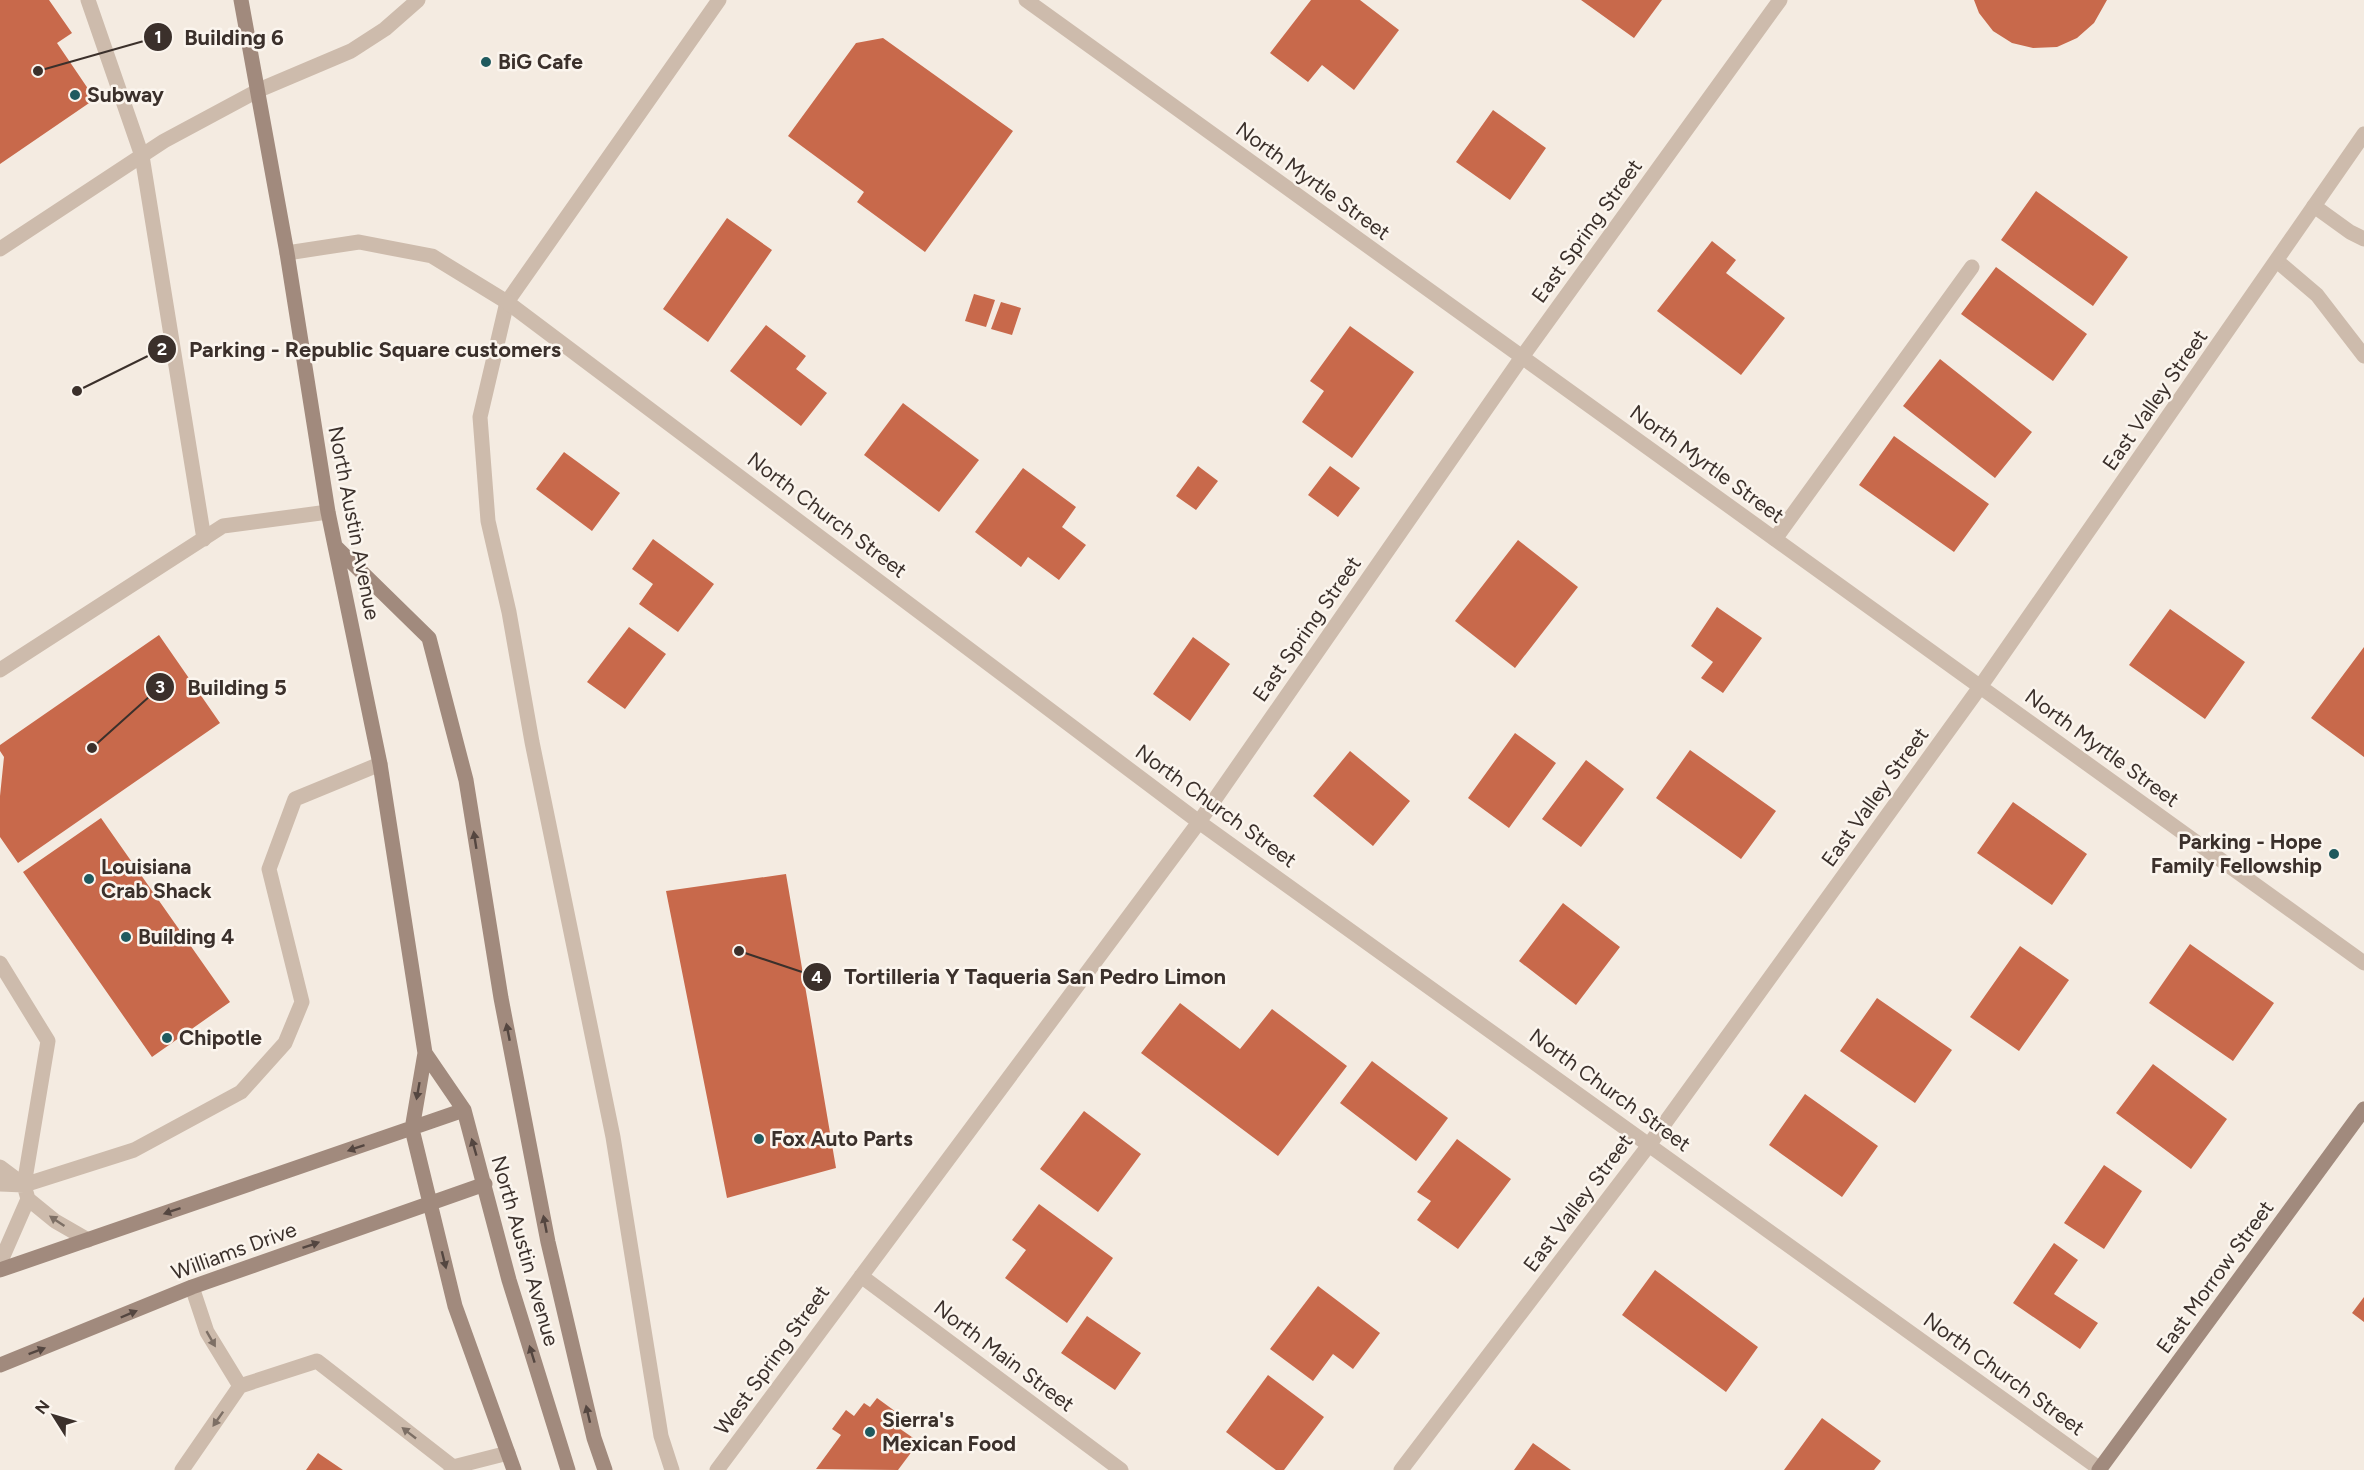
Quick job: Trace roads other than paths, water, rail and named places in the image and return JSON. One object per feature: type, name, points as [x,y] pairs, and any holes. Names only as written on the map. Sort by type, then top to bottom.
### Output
[{"type":"main road","name":"North Austin Avenue","points":[[241,0],[287,253],[328,512],[380,764],[425,1053],[412,1128],[455,1306],[514,1470]]},
{"type":"main road","points":[[335,546],[429,638],[465,780],[501,998],[548,1242],[594,1438],[605,1470]]},
{"type":"main road","name":"North Austin Avenue","points":[[425,1053],[464,1110],[509,1281],[568,1470]]},
{"type":"main road","name":"East Morrow Street","points":[[2099,1470],[2364,1109]]},
{"type":"main road","points":[[0,1270],[464,1110]]},
{"type":"main road","name":"Williams Drive","points":[[0,1365],[192,1287],[485,1184]]},
{"type":"street","points":[[88,0],[142,156],[204,539]]},
{"type":"street","points":[[0,249],[164,141],[259,90],[351,51],[385,29],[418,0]]},
{"type":"street","points":[[672,1470],[661,1436],[613,1137],[532,741],[509,612],[488,521],[480,417],[507,302],[719,0]]},
{"type":"street","name":"North Myrtle Street","points":[[1026,0],[2364,963]]},
{"type":"street","name":"East Spring Street","points":[[861,1276],[1199,822],[1522,357],[1780,0]]},
{"type":"street","name":"East Valley Street","points":[[1401,1470],[1649,1145],[1980,687],[2364,134]]},
{"type":"street","points":[[2314,207],[2364,239]]},
{"type":"street","name":"North Church Street","points":[[287,253],[359,242],[432,256],[507,302],[1199,822],[2099,1470]]},
{"type":"street","points":[[2277,261],[2317,295],[2364,356]]},
{"type":"street","points":[[1775,539],[1972,267]]},
{"type":"street","points":[[0,670],[223,526],[328,512]]},
{"type":"street","points":[[0,1184],[26,1192],[134,1150],[241,1092],[285,1042],[302,1002],[269,869],[296,799],[380,764]]},
{"type":"street","points":[[0,963],[48,1041],[26,1192],[0,1263]]},
{"type":"street","points":[[0,1167],[55,1221],[88,1240]]},
{"type":"street","name":"West Spring Street","points":[[721,1465],[861,1276]]},
{"type":"street","name":"North Main Street","points":[[861,1276],[1121,1470]]},
{"type":"street","points":[[192,1287],[207,1332],[240,1386]]},
{"type":"street","points":[[182,1470],[240,1386],[317,1361],[452,1468],[508,1454]]},
{"type":"place","name":"BiG Cafe","points":[[486,62]]},
{"type":"place","name":"Building 6","points":[[38,71]]},
{"type":"place","name":"Subway","points":[[75,95]]},
{"type":"place","name":"Parking - Republic Square customers","points":[[77,391]]},
{"type":"place","name":"Building 5","points":[[92,748]]},
{"type":"place","name":"Parking - Hope Family Fellowship","points":[[2334,854]]},
{"type":"place","name":"Louisiana Crab Shack","points":[[89,879]]},
{"type":"place","name":"Building 4","points":[[126,937]]},
{"type":"place","name":"Tortilleria Y Taqueria San Pedro Limon","points":[[739,951]]},
{"type":"place","name":"Chipotle","points":[[167,1038]]},
{"type":"place","name":"Fox Auto Parts","points":[[759,1139]]},
{"type":"place","name":"Sierra's Mexican Food","points":[[870,1432]]}]
